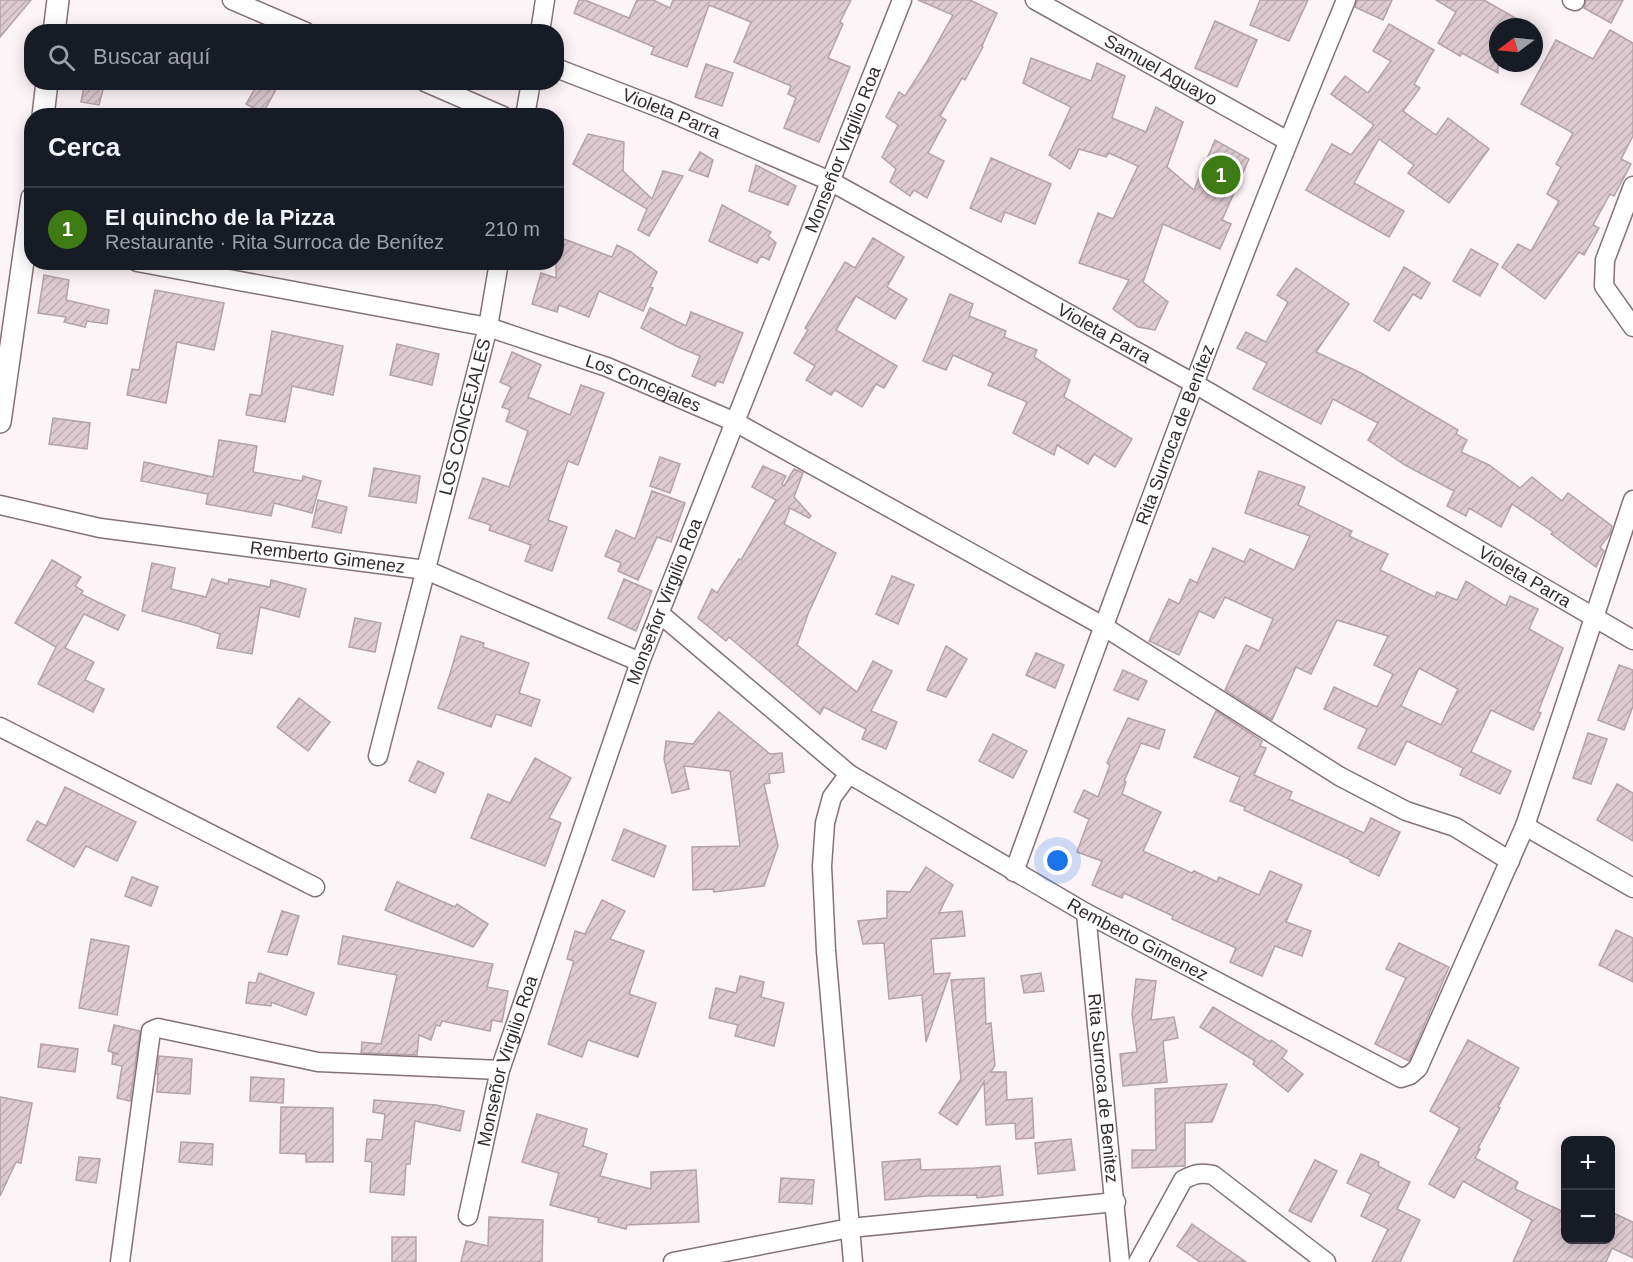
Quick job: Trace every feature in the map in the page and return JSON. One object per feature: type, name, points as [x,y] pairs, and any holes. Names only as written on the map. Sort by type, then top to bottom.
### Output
[{"type":"street","points":[[55,24],[58,0]]},
{"type":"street","points":[[232,0],[288,24]]},
{"type":"street","points":[[541,24],[545,0]]},
{"type":"street","name":"Monseñor Virgilio Roa","points":[[468,1216],[500,1070],[640,662],[902,0]]},
{"type":"street","name":"Samuel Aguayo","points":[[1035,0],[1288,141]]},
{"type":"street","name":"Rita Surroca de Benítez","points":[[1014,872],[1195,384],[1288,141],[1346,0]]},
{"type":"street","name":"Violeta Parra","points":[[564,71],[665,110],[830,181],[1195,384],[1633,640]]},
{"type":"street","points":[[44,108],[46,90]]},
{"type":"street","points":[[443,90],[484,108]]},
{"type":"street","points":[[526,108],[530,90]]},
{"type":"street","points":[[1633,186],[1605,260],[1604,286],[1633,327]]},
{"type":"street","points":[[0,422],[5,343],[24,264]]},
{"type":"street","name":"Los Concejales","points":[[181,270],[488,327],[607,367],[735,422],[1103,627],[1339,776],[1406,811],[1455,827],[1510,861]]},
{"type":"street","name":"LOS CONCEJALES","points":[[378,756],[488,327],[498,270]]},
{"type":"street","name":"Remberto Gimenez","points":[[659,613],[849,774],[1086,913],[1401,1078],[1410,1075],[1418,1068],[1525,826],[1633,500]]},
{"type":"street","name":"Remberto Gimenez","points":[[0,505],[100,528],[426,570],[640,662]]},
{"type":"street","points":[[0,727],[315,887]]},
{"type":"street","points":[[849,774],[832,797],[825,823],[822,866],[826,951],[853,1262]]},
{"type":"street","points":[[1525,826],[1633,888]]},
{"type":"street","name":"Rita Surroca de Benitez","points":[[1086,913],[1116,1202],[1120,1262]]},
{"type":"street","points":[[120,1262],[151,1032],[154,1029],[318,1062],[500,1070]]},
{"type":"street","points":[[1138,1262],[1183,1180],[1203,1173],[1213,1175],[1326,1262]]},
{"type":"street","points":[[673,1262],[850,1228],[1116,1202]]},
{"type":"building","points":[[0,0],[31,0],[0,37]]},
{"type":"building","points":[[579,0],[585,0],[629,18],[637,0],[653,0],[670,8],[673,0],[851,0],[840,22],[843,24],[828,58],[850,67],[819,142],[784,128],[796,98],[788,94],[791,86],[734,62],[751,22],[709,5],[687,67],[651,54],[654,47],[574,13]]},
{"type":"building","points":[[918,0],[970,0],[997,13],[983,47],[965,80],[962,78],[940,116],[946,120],[928,153],[944,161],[927,198],[914,190],[910,196],[890,182],[896,169],[882,157],[898,125],[886,117],[899,92],[905,96],[953,15]]},
{"type":"building","points":[[1260,0],[1308,0],[1289,41],[1250,25]]},
{"type":"building","points":[[1357,0],[1392,0],[1383,20],[1355,7]]},
{"type":"building","points":[[1436,0],[1484,0],[1515,18],[1489,18],[1489,68],[1462,53],[1460,56],[1438,43],[1456,12]]},
{"type":"building","points":[[1586,0],[1623,0],[1611,23],[1584,8]]},
{"type":"building","points":[[1215,21],[1257,40],[1237,87],[1195,68]]},
{"type":"building","points":[[1389,24],[1434,50],[1414,84],[1420,88],[1403,111],[1436,135],[1448,118],[1489,149],[1449,203],[1408,173],[1414,165],[1379,139],[1354,183],[1404,211],[1389,237],[1306,190],[1332,144],[1351,155],[1374,125],[1331,94],[1345,76],[1368,93],[1391,61],[1373,51]]},
{"type":"building","points":[[1610,30],[1633,43],[1633,136],[1621,159],[1631,164],[1614,196],[1610,194],[1593,225],[1599,228],[1584,255],[1579,252],[1545,299],[1502,267],[1518,244],[1531,251],[1559,201],[1547,194],[1561,167],[1556,164],[1573,133],[1521,104],[1538,72],[1543,72],[1543,64],[1556,40],[1593,59]]},
{"type":"building","points":[[1031,58],[1091,81],[1097,63],[1125,76],[1112,118],[1146,132],[1156,107],[1183,122],[1167,167],[1194,190],[1215,140],[1249,159],[1222,220],[1231,224],[1220,249],[1163,224],[1143,282],[1168,302],[1155,330],[1138,327],[1113,309],[1129,280],[1079,263],[1098,213],[1113,219],[1138,166],[1109,153],[1106,157],[1079,149],[1070,169],[1049,155],[1071,107],[1023,83]]},
{"type":"building","points":[[706,64],[733,73],[722,106],[695,97]]},
{"type":"building","points":[[83,90],[103,90],[99,105],[81,102]]},
{"type":"building","points":[[254,90],[276,90],[266,108],[254,108],[246,104]]},
{"type":"building","points":[[588,134],[624,142],[623,171],[652,199],[663,171],[683,176],[649,236],[638,230],[647,209],[573,164]]},
{"type":"building","points":[[700,152],[713,160],[708,177],[689,170]]},
{"type":"building","points":[[991,158],[1051,184],[1035,224],[1005,212],[1001,222],[970,208]]},
{"type":"building","points":[[756,165],[796,186],[788,205],[749,191]]},
{"type":"building","points":[[722,205],[771,232],[768,236],[776,243],[769,260],[761,256],[757,263],[709,241]]},
{"type":"building","points":[[873,238],[904,257],[887,287],[907,299],[895,319],[856,296],[836,330],[897,366],[884,388],[876,384],[862,407],[835,390],[831,395],[806,380],[815,366],[794,353],[808,330],[805,328],[845,262],[855,268]]},
{"type":"building","points":[[564,239],[612,257],[617,245],[631,252],[657,272],[643,311],[599,291],[589,317],[559,305],[557,312],[532,304],[541,273],[556,278],[556,270],[564,270]]},
{"type":"building","points":[[1471,249],[1498,264],[1480,296],[1453,281]]},
{"type":"building","points":[[1404,267],[1430,283],[1421,299],[1413,294],[1389,331],[1374,321]]},
{"type":"building","points":[[1296,268],[1349,304],[1316,352],[1361,373],[1458,430],[1456,434],[1467,440],[1461,452],[1489,465],[1520,488],[1532,477],[1562,501],[1568,493],[1612,526],[1610,534],[1600,547],[1604,551],[1596,567],[1551,534],[1553,532],[1512,504],[1501,527],[1469,508],[1466,516],[1447,506],[1454,491],[1405,465],[1368,440],[1378,423],[1333,399],[1321,424],[1253,389],[1267,363],[1237,348],[1246,332],[1266,342],[1288,302],[1277,295]]},
{"type":"building","points":[[44,275],[69,280],[66,300],[109,310],[107,324],[87,321],[85,327],[64,322],[66,317],[38,313]]},
{"type":"building","points":[[155,290],[224,303],[214,350],[177,342],[166,403],[127,395],[132,369],[139,370]]},
{"type":"building","points":[[950,294],[973,304],[969,316],[1006,331],[1004,337],[1037,350],[1034,357],[1070,380],[1064,397],[1132,439],[1115,467],[1094,454],[1088,464],[1057,445],[1054,455],[1013,433],[1027,402],[988,385],[993,373],[953,355],[946,370],[923,361]]},
{"type":"building","points":[[650,308],[686,326],[691,312],[743,333],[723,383],[717,381],[715,386],[692,376],[700,356],[641,328]]},
{"type":"building","points":[[272,331],[343,346],[333,395],[292,386],[285,422],[246,415],[250,394],[261,396]]},
{"type":"building","points":[[397,344],[439,354],[432,385],[390,375]]},
{"type":"building","points":[[512,352],[541,365],[528,397],[570,415],[581,385],[604,393],[578,465],[568,461],[548,520],[567,527],[552,571],[525,561],[531,545],[489,530],[491,525],[469,518],[483,478],[509,487],[528,431],[506,421],[510,410],[502,407],[511,387],[500,382]]},
{"type":"building","points":[[53,418],[90,423],[87,449],[49,444]]},
{"type":"building","points":[[219,440],[257,446],[253,472],[302,481],[303,476],[321,481],[312,513],[274,503],[271,516],[206,504],[208,494],[141,481],[144,462],[213,477]]},
{"type":"building","points":[[660,457],[680,464],[670,493],[650,486]]},
{"type":"building","points":[[763,466],[786,476],[782,484],[784,486],[794,469],[803,473],[794,497],[811,516],[809,518],[790,508],[784,524],[836,553],[808,614],[797,645],[857,692],[873,661],[892,671],[871,711],[897,722],[886,749],[862,739],[866,729],[824,707],[820,714],[729,637],[726,641],[698,618],[712,589],[717,593],[739,559],[741,560],[776,500],[752,487]]},
{"type":"building","points":[[374,468],[420,476],[416,503],[369,496]]},
{"type":"building","points":[[1259,471],[1305,487],[1298,505],[1352,531],[1349,536],[1388,554],[1380,570],[1435,597],[1437,592],[1457,600],[1466,581],[1506,606],[1510,596],[1538,609],[1529,629],[1563,648],[1538,712],[1541,713],[1533,730],[1491,710],[1471,752],[1511,771],[1500,794],[1460,775],[1463,768],[1407,741],[1395,765],[1358,748],[1367,729],[1324,709],[1334,687],[1377,707],[1393,674],[1374,665],[1388,636],[1337,620],[1311,674],[1296,667],[1272,720],[1225,690],[1246,645],[1259,651],[1273,619],[1225,597],[1214,618],[1199,611],[1179,655],[1149,641],[1169,599],[1179,604],[1190,579],[1197,583],[1213,548],[1244,562],[1250,549],[1294,570],[1310,536],[1245,513]],"holes":[[[1419,668],[1458,689],[1441,725],[1401,706]]]},
{"type":"building","points":[[652,491],[685,503],[671,542],[657,537],[638,580],[618,571],[621,563],[605,556],[616,530],[635,539]]},
{"type":"building","points":[[318,500],[347,507],[341,533],[312,527]]},
{"type":"building","points":[[52,560],[81,577],[75,586],[83,591],[81,594],[125,615],[118,630],[84,614],[65,648],[94,662],[85,680],[104,689],[93,712],[38,684],[56,647],[15,623]]},
{"type":"building","points":[[152,563],[175,568],[171,589],[206,597],[212,579],[228,584],[229,579],[270,587],[271,580],[306,589],[299,617],[260,607],[252,654],[217,648],[220,634],[142,611]]},
{"type":"building","points":[[892,576],[914,585],[898,624],[876,614]]},
{"type":"building","points":[[624,579],[652,591],[636,631],[608,618]]},
{"type":"building","points":[[355,618],[381,623],[375,652],[349,647]]},
{"type":"building","points":[[461,636],[484,643],[483,647],[529,663],[519,693],[540,700],[531,726],[496,714],[491,727],[438,708]]},
{"type":"building","points":[[946,646],[967,659],[946,697],[927,690]]},
{"type":"building","points":[[1036,653],[1064,665],[1055,688],[1026,675]]},
{"type":"building","points":[[1619,665],[1633,670],[1633,706],[1624,730],[1598,720]]},
{"type":"building","points":[[1123,670],[1147,681],[1138,700],[1114,690]]},
{"type":"building","points":[[299,698],[330,722],[308,751],[277,727]]},
{"type":"building","points":[[1216,711],[1262,741],[1260,746],[1266,748],[1254,775],[1292,792],[1289,799],[1364,833],[1371,818],[1400,832],[1379,876],[1230,801],[1240,777],[1194,757]]},
{"type":"building","points":[[719,712],[770,754],[782,753],[784,772],[769,774],[770,783],[764,784],[778,846],[764,886],[714,892],[713,889],[693,890],[692,847],[740,846],[730,771],[684,766],[689,789],[672,793],[664,759],[666,741],[693,744]]},
{"type":"building","points":[[1128,718],[1165,730],[1159,749],[1141,743],[1124,781],[1126,782],[1122,794],[1161,812],[1143,851],[1192,873],[1194,871],[1217,882],[1219,877],[1259,895],[1270,871],[1302,885],[1286,922],[1311,931],[1302,956],[1275,946],[1262,976],[1230,962],[1236,948],[1172,919],[1173,916],[1124,893],[1122,898],[1092,885],[1102,861],[1077,852],[1089,819],[1074,812],[1084,790],[1098,797],[1110,765],[1107,763]]},
{"type":"building","points":[[1588,733],[1607,739],[1591,784],[1573,778]]},
{"type":"building","points":[[993,734],[1027,751],[1013,778],[979,761]]},
{"type":"building","points":[[535,758],[571,778],[549,818],[561,823],[545,866],[471,838],[488,794],[510,803]]},
{"type":"building","points":[[418,761],[444,773],[435,793],[409,781]]},
{"type":"building","points":[[1617,784],[1633,793],[1633,841],[1597,820]]},
{"type":"building","points":[[65,787],[136,822],[117,861],[86,846],[74,867],[27,840],[37,821],[46,826]]},
{"type":"building","points":[[624,829],[666,846],[654,877],[612,860]]},
{"type":"building","points":[[926,867],[953,885],[939,913],[962,911],[965,936],[931,939],[934,974],[950,973],[926,1042],[922,995],[889,999],[884,943],[863,944],[858,921],[887,918],[887,891],[910,892]]},
{"type":"building","points":[[132,877],[158,887],[151,906],[125,896]]},
{"type":"building","points":[[397,882],[455,907],[457,904],[488,924],[473,947],[385,910]]},
{"type":"building","points":[[602,900],[625,911],[610,939],[644,951],[629,994],[656,1003],[638,1057],[588,1040],[582,1057],[548,1044],[574,961],[567,959],[575,931],[585,934]]},
{"type":"building","points":[[282,911],[299,916],[287,955],[268,952]]},
{"type":"building","points":[[1616,930],[1633,938],[1633,982],[1599,965]]},
{"type":"building","points":[[343,936],[493,964],[487,987],[508,991],[502,1022],[492,1020],[490,1031],[442,1021],[440,1026],[436,1025],[431,1040],[419,1035],[417,1055],[361,1053],[362,1042],[381,1044],[397,975],[338,964]]},
{"type":"building","points":[[91,939],[129,946],[117,1015],[79,1008]]},
{"type":"building","points":[[1399,943],[1449,967],[1409,1061],[1375,1044],[1406,978],[1386,969]]},
{"type":"building","points":[[259,973],[314,993],[306,1015],[271,1002],[271,1006],[246,1003],[249,982],[256,983]]},
{"type":"building","points":[[1041,973],[1044,991],[1024,993],[1021,976]]},
{"type":"building","points":[[740,976],[764,982],[761,997],[784,1003],[774,1046],[735,1036],[738,1025],[709,1018],[716,988],[736,993]]},
{"type":"building","points":[[984,978],[986,1024],[991,1023],[995,1065],[991,1072],[1006,1072],[1007,1100],[1032,1098],[1034,1138],[1016,1139],[1015,1123],[986,1125],[984,1082],[957,1125],[939,1113],[961,1079],[951,980]]},
{"type":"building","points":[[1136,979],[1156,981],[1151,1020],[1174,1017],[1178,1038],[1163,1041],[1167,1082],[1123,1086],[1120,1054],[1137,1052],[1132,1014]]},
{"type":"building","points":[[1213,1007],[1287,1051],[1282,1058],[1303,1074],[1288,1092],[1253,1064],[1255,1061],[1200,1027]]},
{"type":"building","points":[[114,1025],[140,1031],[130,1101],[117,1098],[122,1066],[112,1064],[113,1053],[119,1054],[108,1051]]},
{"type":"building","points":[[1468,1040],[1519,1068],[1475,1158],[1518,1182],[1515,1189],[1561,1211],[1561,1244],[1615,1244],[1615,1214],[1633,1222],[1633,1258],[1612,1248],[1606,1262],[1513,1262],[1532,1220],[1463,1181],[1454,1198],[1429,1184],[1460,1128],[1430,1111]]},
{"type":"building","points":[[41,1044],[78,1049],[75,1072],[38,1067]]},
{"type":"building","points":[[159,1056],[192,1059],[190,1094],[157,1092]]},
{"type":"building","points":[[251,1077],[284,1079],[283,1103],[250,1101]]},
{"type":"building","points":[[1227,1084],[1212,1122],[1185,1123],[1185,1166],[1132,1168],[1132,1150],[1156,1150],[1155,1089]]},
{"type":"building","points":[[0,1097],[32,1103],[21,1163],[16,1162],[0,1196]]},
{"type":"building","points":[[374,1100],[436,1105],[464,1111],[460,1131],[415,1121],[410,1164],[406,1164],[404,1195],[370,1192],[372,1162],[365,1161],[367,1139],[382,1140],[385,1114],[373,1112]]},
{"type":"building","points":[[281,1107],[333,1108],[333,1162],[306,1162],[306,1154],[280,1153]]},
{"type":"building","points":[[537,1114],[587,1129],[583,1146],[607,1154],[600,1176],[651,1189],[651,1172],[696,1170],[699,1222],[627,1225],[626,1229],[598,1222],[599,1218],[550,1205],[559,1173],[522,1162]]},
{"type":"building","points":[[1071,1139],[1075,1170],[1038,1174],[1035,1143]]},
{"type":"building","points":[[181,1142],[213,1144],[212,1165],[179,1162]]},
{"type":"building","points":[[1361,1154],[1379,1162],[1378,1166],[1410,1182],[1397,1209],[1420,1220],[1400,1262],[1372,1262],[1388,1229],[1361,1216],[1371,1194],[1347,1183]]},
{"type":"building","points":[[79,1157],[100,1159],[96,1183],[76,1180]]},
{"type":"building","points":[[920,1159],[921,1170],[1000,1166],[1003,1195],[977,1198],[977,1195],[927,1196],[885,1200],[882,1162]]},
{"type":"building","points":[[1315,1160],[1337,1171],[1311,1222],[1289,1211]]},
{"type":"building","points":[[781,1178],[814,1180],[812,1204],[779,1202]]},
{"type":"building","points":[[489,1217],[543,1220],[542,1262],[461,1262],[466,1241],[488,1246]]},
{"type":"building","points":[[1192,1224],[1246,1262],[1200,1262],[1177,1246]]},
{"type":"building","points":[[392,1237],[416,1237],[416,1262],[392,1262]]},
{"type":"place","name":"El quincho de la Pizza","points":[[1221,175]]}]
